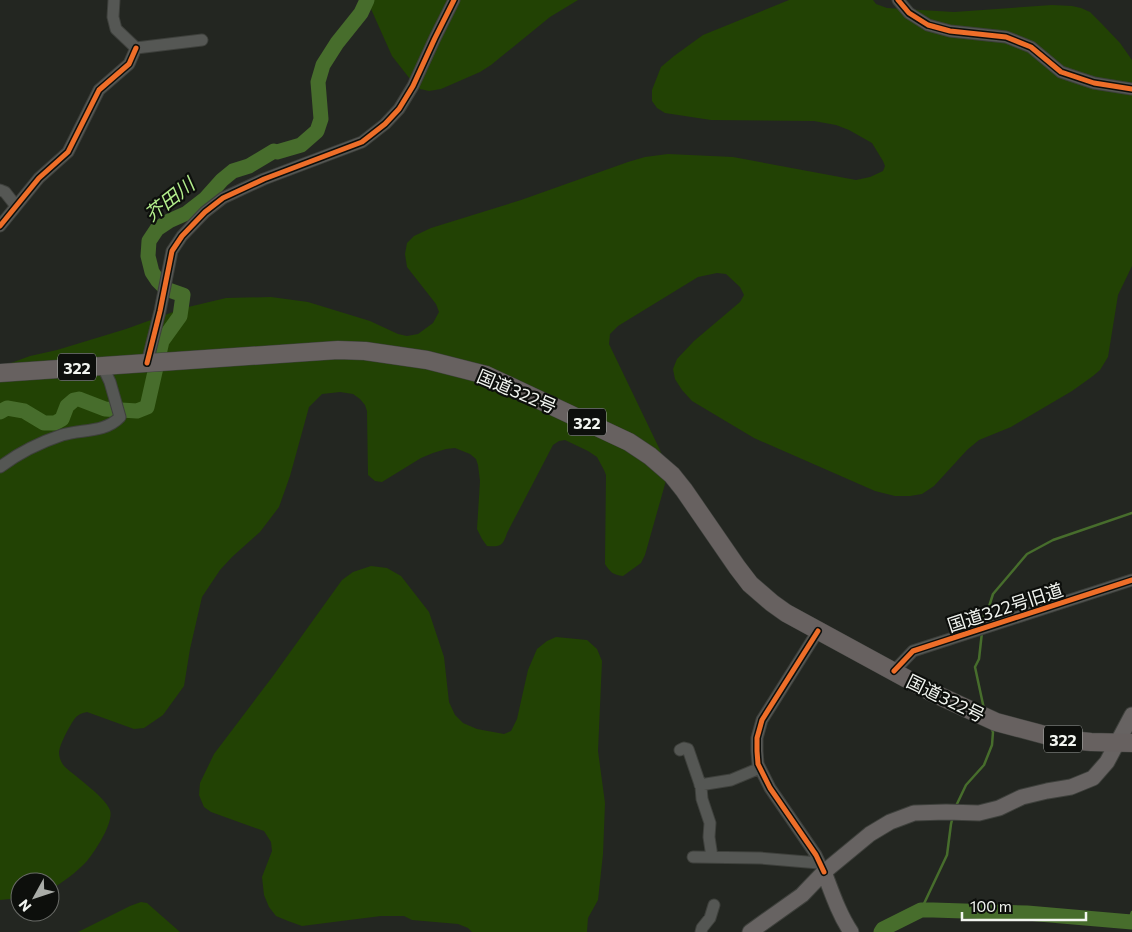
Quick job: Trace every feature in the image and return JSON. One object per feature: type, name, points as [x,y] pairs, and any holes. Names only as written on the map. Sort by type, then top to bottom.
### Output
[{"type":"highway","name":"国道322号","points":[[2,370],[102,366],[338,350],[365,351],[427,360],[486,375],[628,442],[650,456],[672,475],[684,490],[750,584],[786,614],[932,692],[996,722],[1060,739],[1125,743]]},
{"type":"main road","points":[[750,932],[802,895],[822,868],[890,822],[914,813],[979,814],[1022,797],[1071,787],[1093,778],[1125,743],[1132,715]]},
{"type":"main road","points":[[822,868],[837,907],[851,932]]},
{"type":"street","points":[[114,0],[116,29],[136,48]]},
{"type":"street","points":[[151,362],[172,251],[182,236],[206,212],[224,198],[264,179],[362,142],[385,124],[399,109],[413,86],[454,0]]},
{"type":"street","points":[[898,0],[909,13],[928,25],[950,31],[1006,37],[1030,47],[1061,72],[1094,83],[1132,89]]},
{"type":"street","points":[[136,48],[202,40]]},
{"type":"street","points":[[0,226],[39,178],[68,152],[98,90],[129,64],[136,48]]},
{"type":"street","points":[[2,192],[16,206]]},
{"type":"street","points":[[0,467],[22,451],[34,446],[64,435],[109,426],[115,422],[120,417],[110,382],[102,366]]},
{"type":"street","name":"国道322号旧道","points":[[894,672],[913,651],[1132,580]]},
{"type":"street","points":[[818,631],[762,720],[757,738],[758,764],[770,788],[816,855],[822,868]]},
{"type":"street","points":[[680,750],[688,749],[700,785],[702,799],[710,823],[709,837],[712,858]]},
{"type":"street","points":[[700,785],[731,780],[760,768]]},
{"type":"street","points":[[693,857],[760,858],[822,868]]},
{"type":"street","points":[[700,932],[710,918],[714,905]]},
{"type":"green space","points":[[367,0],[578,0],[550,17],[480,72],[441,89],[429,91],[420,89],[392,56]]},
{"type":"green space","points":[[789,0],[873,0],[876,4],[887,8],[954,12],[1052,5],[1072,6],[1090,12],[1120,43],[1132,60],[1132,266],[1118,295],[1108,357],[1100,370],[1072,391],[1011,427],[979,440],[967,450],[934,486],[922,494],[895,496],[875,491],[754,438],[692,401],[682,390],[675,379],[673,369],[677,359],[694,341],[740,302],[744,295],[740,287],[726,274],[717,273],[698,277],[618,326],[610,334],[609,344],[660,450],[666,465],[667,477],[645,555],[641,563],[623,576],[612,573],[605,564],[606,475],[597,457],[588,451],[565,440],[553,445],[504,541],[498,546],[487,546],[477,529],[480,481],[476,459],[470,454],[455,448],[446,449],[421,458],[382,482],[375,481],[368,475],[367,411],[365,405],[353,394],[340,392],[322,394],[309,407],[290,476],[279,507],[260,532],[220,570],[202,597],[184,686],[163,715],[144,728],[134,729],[87,712],[76,717],[66,734],[59,753],[62,763],[96,793],[110,810],[107,829],[99,844],[83,865],[60,884],[60,872],[10,872],[10,899],[0,900],[0,367],[30,356],[57,350],[126,329],[184,308],[226,298],[271,297],[308,302],[370,321],[398,334],[407,336],[418,334],[433,323],[439,312],[436,304],[407,267],[405,254],[407,243],[414,236],[431,228],[521,200],[645,157],[668,154],[733,157],[856,180],[870,177],[883,171],[885,166],[872,143],[836,125],[814,121],[711,120],[665,113],[657,108],[652,101],[652,90],[661,67],[703,35]]},
{"type":"green space","points":[[371,566],[387,568],[401,576],[429,612],[444,657],[449,702],[455,715],[463,723],[477,729],[504,734],[511,731],[517,719],[528,670],[537,649],[547,641],[556,637],[587,640],[597,649],[602,661],[598,751],[605,803],[603,854],[598,900],[588,918],[587,932],[472,932],[458,924],[412,920],[404,916],[381,916],[302,926],[276,916],[269,907],[264,895],[262,877],[272,851],[271,842],[264,831],[211,812],[204,807],[199,795],[200,783],[214,754],[342,580],[353,572]]},
{"type":"green space","points":[[141,902],[147,903],[180,932],[78,932],[130,906]]},
{"type":"waterway","name":"芥田川","points":[[0,412],[7,408],[24,411],[44,423],[55,423],[62,419],[67,406],[74,400],[79,399],[105,409],[137,411],[147,407],[162,341],[180,316],[183,295],[166,289],[152,272],[148,256],[149,241],[157,229],[187,213],[205,199],[233,171],[249,166],[274,151],[277,152],[301,145],[317,131],[321,119],[318,82],[323,65],[337,43],[361,13],[367,0]]},
{"type":"waterway","points":[[983,624],[983,617],[987,613],[993,594],[1027,554],[1053,540],[1132,513]]},
{"type":"waterway","points":[[982,632],[979,659],[975,667],[984,709]]},
{"type":"waterway","points":[[956,806],[966,785],[984,765],[992,745],[993,732],[991,728]]},
{"type":"waterway","points":[[921,910],[947,855],[953,816]]},
{"type":"waterway","points":[[881,932],[883,929],[921,910],[1027,913],[1132,922]]},
{"type":"waterway","points":[[1125,922],[1132,912]]},
{"type":"cycle path","points":[[147,363],[172,251],[182,236],[205,212],[223,198],[264,179],[362,142],[385,124],[399,109],[413,86],[454,0]]},
{"type":"cycle path","points":[[898,0],[909,13],[928,25],[950,31],[1006,37],[1031,47],[1061,72],[1094,83],[1132,89]]},
{"type":"cycle path","points":[[0,226],[39,178],[68,152],[99,90],[129,64],[136,48]]},
{"type":"cycle path","points":[[894,671],[913,651],[1132,580]]},
{"type":"cycle path","points":[[818,631],[762,720],[757,738],[757,751],[758,764],[770,788],[816,855],[824,872]]}]
